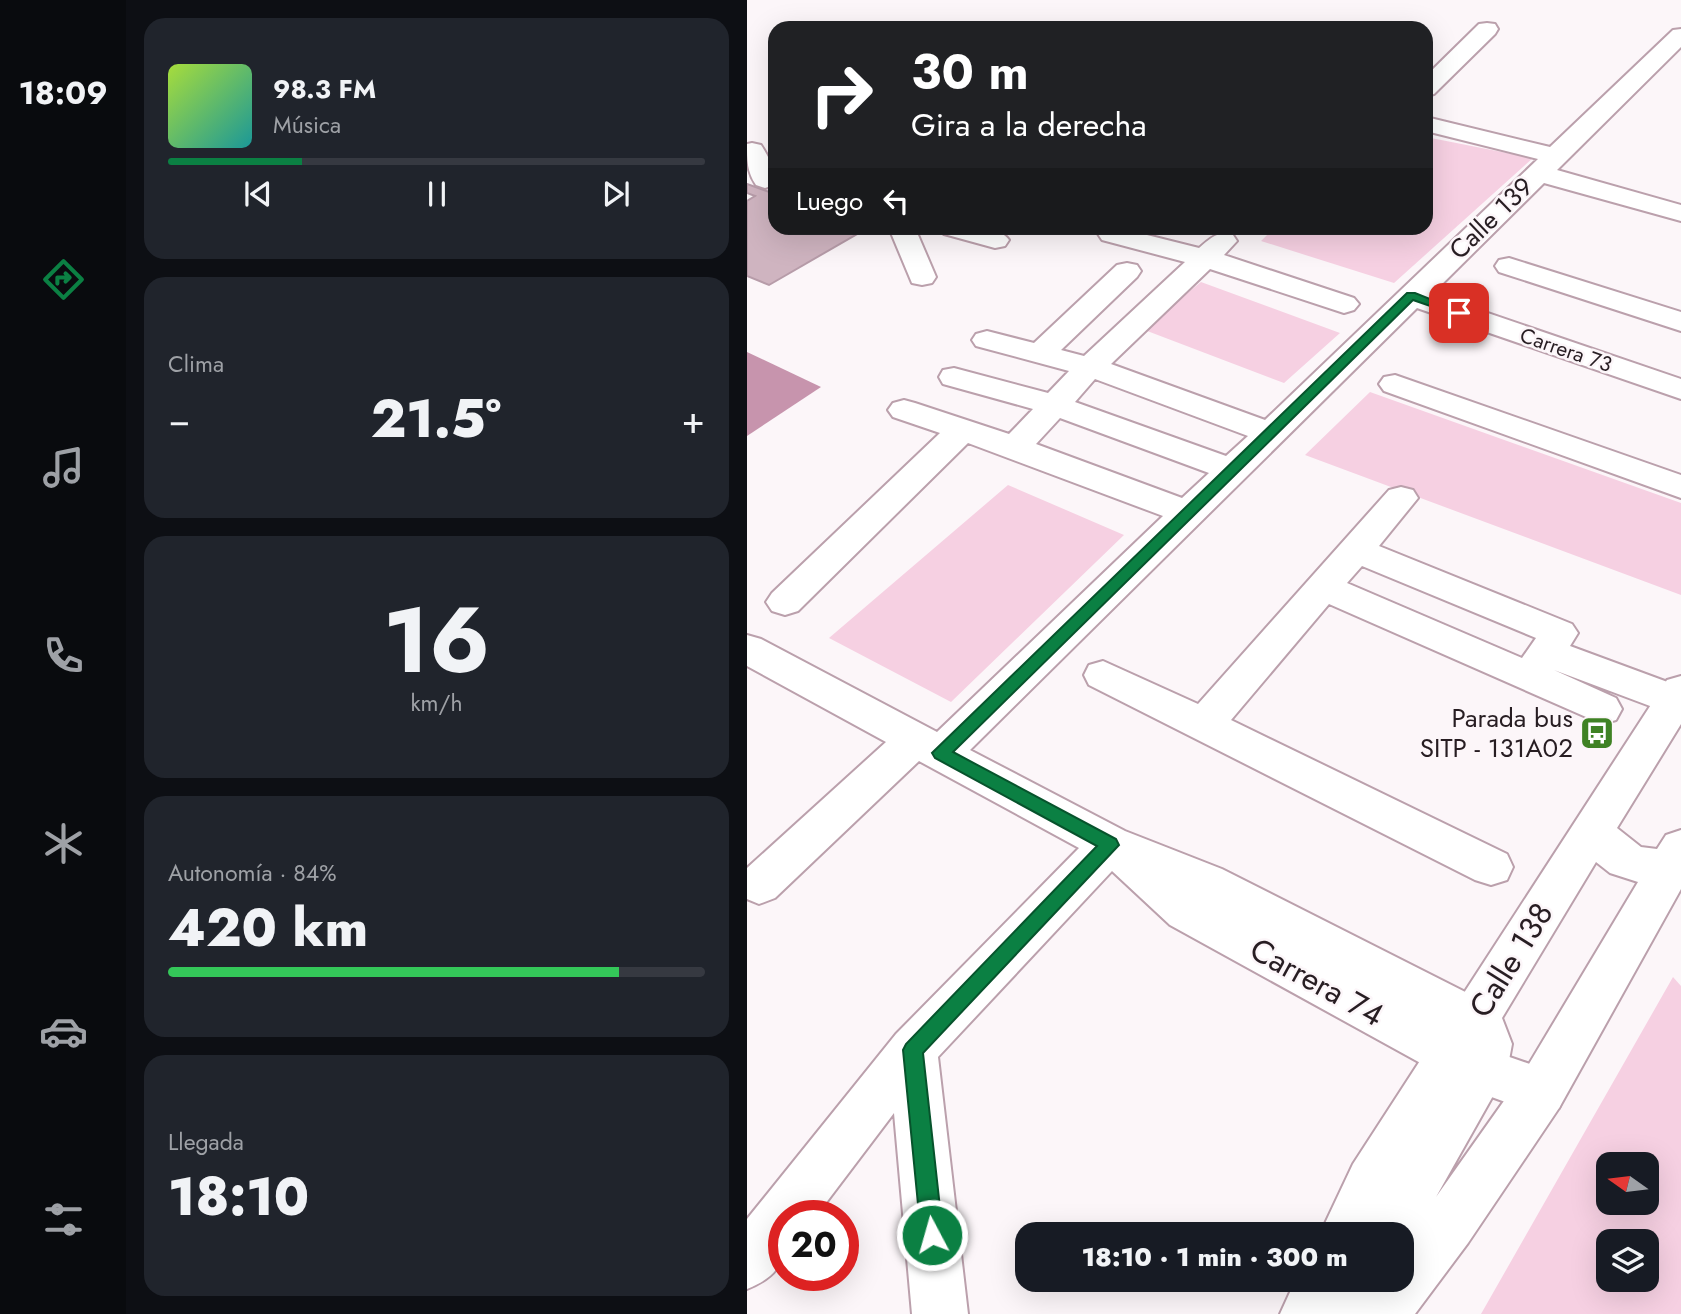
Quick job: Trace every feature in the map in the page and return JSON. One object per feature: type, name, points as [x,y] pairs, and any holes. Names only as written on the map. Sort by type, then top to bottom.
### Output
[{"type":"street","points":[[1433,82],[1487,29]]},
{"type":"street","name":"Calle 139","points":[[759,885],[928,747],[1188,513],[1546,165],[1675,48]]},
{"type":"street","points":[[1433,126],[1681,213]]},
{"type":"street","points":[[905,235],[922,277]]},
{"type":"street","points":[[978,235],[995,240]]},
{"type":"street","points":[[1118,235],[1214,250],[1344,304]]},
{"type":"street","points":[[1015,447],[1090,367],[1214,250]]},
{"type":"street","points":[[1509,266],[1586,314],[1681,322]]},
{"type":"street","points":[[1039,354],[1127,271]]},
{"type":"street","name":"Carrera 73","points":[[1411,296],[1586,314],[1681,390]]},
{"type":"street","points":[[987,340],[1090,367],[1271,433]]},
{"type":"street","points":[[954,377],[1054,405],[1232,470]]},
{"type":"street","points":[[1395,384],[1681,486]]},
{"type":"street","points":[[904,410],[1015,447],[1188,513]]},
{"type":"street","points":[[785,602],[962,430]]},
{"type":"street","points":[[1203,724],[1401,498]]},
{"type":"street","points":[[1356,550],[1559,633],[1537,665]]},
{"type":"street","points":[[1323,587],[1537,665],[1677,695]]},
{"type":"street","name":"Carrera 74","points":[[747,649],[1110,845],[1186,911],[1469,1049],[1541,1091]]},
{"type":"street","points":[[1537,665],[1602,709]]},
{"type":"street","points":[[1103,675],[1491,867]]},
{"type":"street","name":"Calle 138","points":[[1353,1222],[1372,1182],[1469,1049],[1593,829],[1677,695]]},
{"type":"street","points":[[1593,829],[1607,847],[1624,861],[1647,868],[1676,857]]},
{"type":"street","points":[[747,1262],[913,1050],[1110,845]]},
{"type":"street","points":[[1380,1314],[1449,1224],[1541,1091],[1676,857]]},
{"type":"street","points":[[1390,1222],[1469,1049]]},
{"type":"street","points":[[913,1050],[940,1314]]},
{"type":"street","points":[[1308,1314],[1319,1292]]},
{"type":"street","points":[[1336,1314],[1349,1292]]},
{"type":"shaded area","points":[[1433,138],[1533,158],[1394,283],[1261,241],[1267,235],[1433,235]]},
{"type":"shaded area","points":[[1201,282],[1340,333],[1284,383],[1142,329]]},
{"type":"shaded area","points":[[747,352],[821,387],[747,436]]},
{"type":"shaded area","points":[[1370,392],[1681,503],[1681,595],[1305,455]]},
{"type":"shaded area","points":[[1008,485],[1124,535],[951,702],[829,638]]},
{"type":"shaded area","points":[[1673,977],[1681,986],[1681,1314],[1481,1314]]},
{"type":"building","points":[[747,184],[768,192],[768,235],[855,235],[769,285],[747,276],[747,201],[755,196],[747,193]]},
{"type":"place","name":"Parada bus SITP - 131A02","points":[[1597,733]]},
{"type":"route","points":[[932,1235],[913,1050],[1110,845],[941,753],[1411,296],[1459,313]]}]
